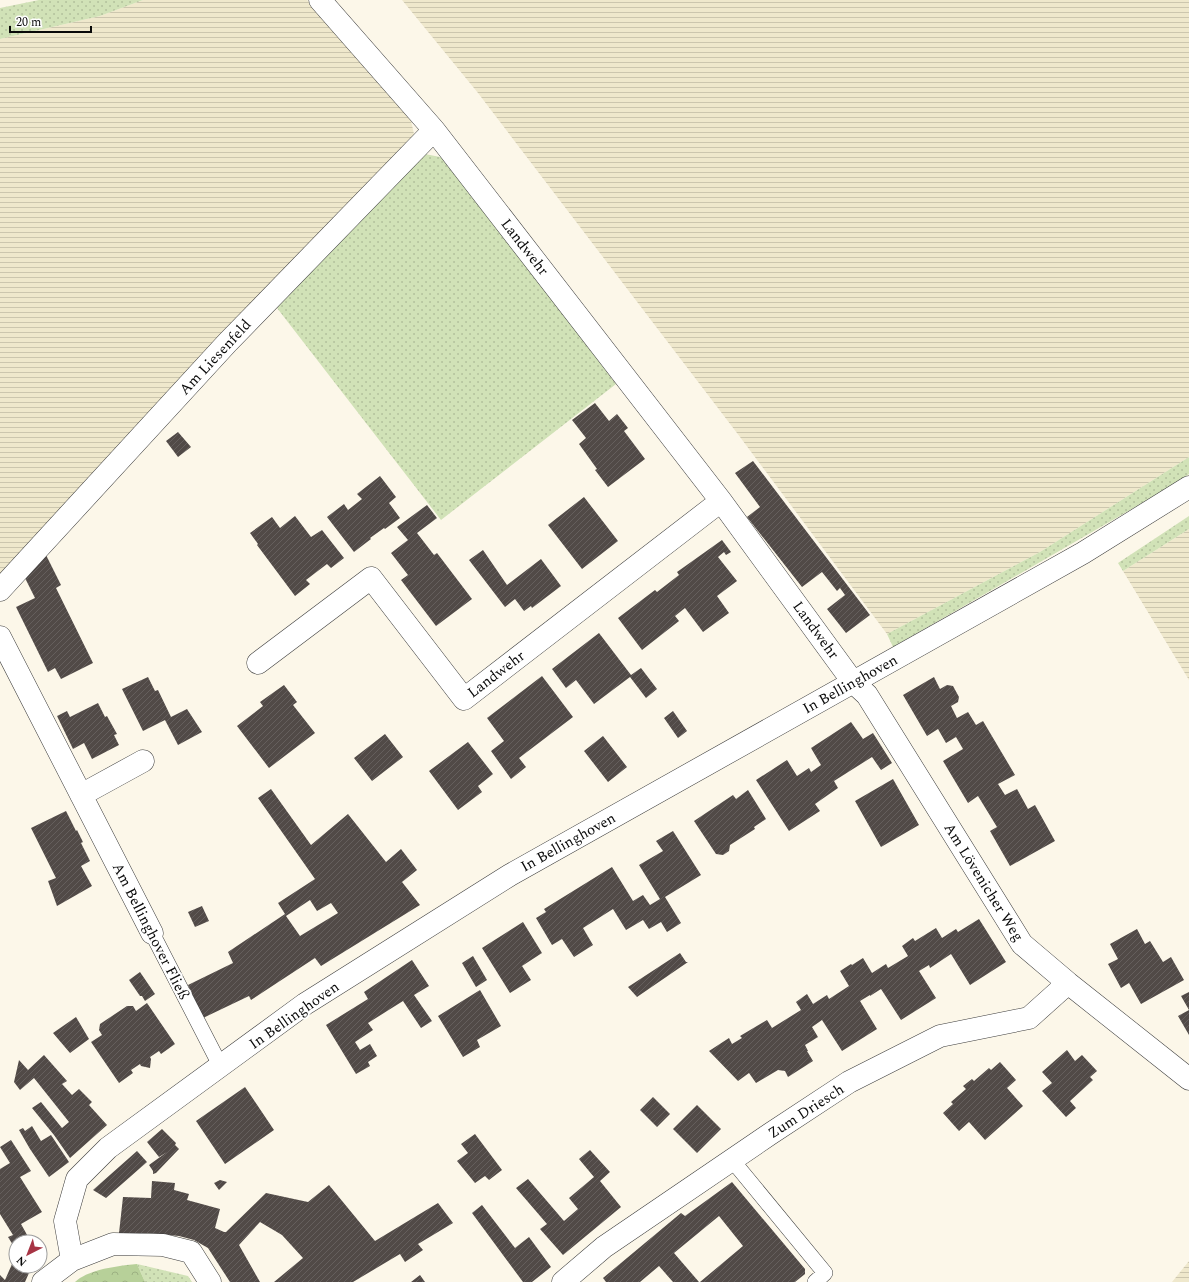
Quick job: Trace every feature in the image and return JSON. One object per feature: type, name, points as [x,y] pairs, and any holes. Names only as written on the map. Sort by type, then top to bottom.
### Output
[{"type":"street","name":"Landwehr","points":[[320,0],[434,130],[721,501],[853,682]]},
{"type":"street","name":"Am Liesenfeld","points":[[0,590],[227,343],[434,130]]},
{"type":"street","name":"In Bellinghoven","points":[[72,1260],[65,1221],[77,1179],[108,1148],[221,1067],[305,1004],[510,875],[1084,553],[1189,486]]},
{"type":"street","name":"Landwehr","points":[[258,663],[371,578],[464,699],[721,501]]},
{"type":"street","name":"Am Bellinghover Fließ","points":[[0,637],[152,933]]},
{"type":"street","name":"Am Lövenicher Weg","points":[[853,682],[867,695],[1022,944],[1068,983],[1189,1079]]},
{"type":"street","points":[[81,795],[143,761]]},
{"type":"street","name":"Zum Driesch","points":[[563,1282],[604,1247],[849,1082],[940,1036],[1028,1018],[1068,983]]},
{"type":"street","points":[[43,1282],[72,1260],[113,1244],[163,1245],[191,1252],[210,1282]]},
{"type":"lane","name":"Am Bellinghover Fließ","points":[[152,933],[221,1067]]},
{"type":"lane","points":[[732,1160],[825,1273],[815,1282]]},
{"type":"shaded area","points":[[143,0],[307,0],[409,112],[414,134],[412,142],[0,578],[0,39],[100,16]]},
{"type":"shaded area","points":[[402,0],[1189,0],[1189,457],[1040,552],[887,634],[740,437],[478,93]]},
{"type":"shaded area","points":[[1189,529],[1189,680],[1123,571]]},
{"type":"shaded area","points":[[1189,1261],[1189,1282],[1172,1282]]},
{"type":"green space","points":[[39,0],[143,0],[100,16],[0,39],[0,8]]},
{"type":"green space","points":[[425,154],[445,158],[616,384],[441,520],[277,308],[418,159]]},
{"type":"green space","points":[[1189,457],[1189,474],[1175,484],[893,647],[887,634],[1040,552]]},
{"type":"green space","points":[[1189,516],[1189,529],[1123,571],[1118,563]]},
{"type":"green space","points":[[137,1264],[188,1276],[192,1282],[145,1282]]},
{"type":"green space","points":[[137,1264],[145,1282],[75,1282],[96,1271]]},
{"type":"building","points":[[595,403],[609,421],[617,414],[628,428],[624,431],[645,459],[608,487],[595,470],[597,469],[579,444],[586,438],[572,420]]},
{"type":"building","points":[[178,432],[191,447],[178,457],[166,441]]},
{"type":"building","points":[[753,461],[870,615],[846,633],[827,609],[845,595],[840,588],[837,591],[822,572],[802,587],[747,517],[760,507],[735,473]]},
{"type":"building","points":[[380,476],[396,497],[389,503],[400,518],[370,538],[371,539],[354,552],[327,517],[344,504],[348,510],[362,499],[357,494]]},
{"type":"building","points":[[584,497],[618,541],[582,569],[548,525]]},
{"type":"building","points":[[427,505],[437,518],[417,533],[434,555],[437,553],[472,599],[436,626],[401,580],[408,575],[391,553],[408,540],[397,527]]},
{"type":"building","points":[[295,516],[311,537],[322,530],[344,558],[331,568],[327,564],[306,580],[310,584],[295,596],[257,545],[258,544],[250,533],[272,517],[280,528]]},
{"type":"building","points":[[722,540],[731,552],[726,555],[724,552],[718,557],[737,581],[717,596],[729,613],[703,632],[685,608],[675,616],[679,621],[642,650],[618,618],[655,590],[657,592],[679,575],[677,572]]},
{"type":"building","points":[[483,550],[507,585],[541,559],[561,586],[532,608],[531,606],[524,611],[515,599],[505,607],[469,560]]},
{"type":"building","points":[[45,553],[61,585],[56,588],[93,663],[61,679],[55,668],[48,672],[16,607],[35,598],[24,576]]},
{"type":"building","points":[[599,633],[631,675],[641,668],[657,689],[646,698],[630,677],[594,704],[576,680],[566,688],[552,669]]},
{"type":"building","points":[[542,676],[573,717],[519,758],[526,767],[511,779],[491,751],[504,741],[487,718]]},
{"type":"building","points":[[148,677],[155,691],[158,690],[171,717],[187,709],[202,732],[178,745],[165,720],[143,731],[122,689]]},
{"type":"building","points":[[934,677],[940,689],[947,685],[953,686],[959,697],[958,702],[951,706],[957,718],[968,712],[976,725],[983,721],[1015,775],[998,784],[1005,795],[1017,789],[1028,809],[1035,805],[1055,841],[1010,866],[990,831],[997,827],[978,796],[968,803],[943,761],[963,749],[956,737],[946,743],[938,729],[927,736],[903,695]]},
{"type":"building","points":[[284,685],[297,702],[293,705],[315,733],[269,768],[237,726],[263,706],[260,702]]},
{"type":"building","points":[[98,703],[105,717],[107,716],[117,734],[114,735],[119,745],[92,759],[84,743],[73,749],[57,716],[67,711],[70,717]]},
{"type":"building","points":[[673,711],[687,731],[678,738],[664,718]]},
{"type":"building","points":[[851,722],[863,739],[873,733],[892,763],[881,770],[872,757],[834,781],[838,788],[815,804],[820,811],[789,831],[756,780],[787,760],[797,776],[809,768],[811,772],[821,765],[811,748]]},
{"type":"building","points":[[385,734],[403,757],[372,781],[354,758]]},
{"type":"building","points":[[603,736],[627,767],[608,782],[584,751]]},
{"type":"building","points":[[468,742],[493,774],[478,786],[482,792],[458,810],[429,771]]},
{"type":"building","points":[[893,779],[919,825],[881,847],[855,801]]},
{"type":"building","points":[[271,789],[311,845],[348,814],[386,862],[401,849],[417,870],[402,882],[420,905],[321,966],[315,958],[251,1000],[249,996],[203,1018],[188,985],[233,963],[228,952],[285,914],[278,903],[315,879],[258,798]],"holes":[[[310,900],[317,911],[331,903],[338,913],[300,936],[286,916]]]},
{"type":"building","points":[[748,790],[766,819],[754,827],[755,829],[730,845],[729,851],[723,855],[716,854],[694,821],[733,795],[736,799]]},
{"type":"building","points":[[66,811],[83,842],[81,843],[90,861],[81,866],[92,886],[57,906],[48,881],[56,878],[31,828]]},
{"type":"building","points":[[673,831],[701,875],[665,897],[681,923],[667,932],[661,922],[649,929],[643,920],[626,930],[613,909],[583,928],[593,945],[574,957],[562,939],[552,945],[536,918],[546,912],[544,909],[612,867],[633,901],[643,895],[650,905],[660,899],[639,865],[663,851],[656,841]]},
{"type":"building","points":[[202,906],[209,921],[195,927],[188,912]]},
{"type":"building","points":[[979,919],[1006,962],[970,985],[951,954],[930,968],[929,965],[919,971],[936,998],[901,1020],[881,989],[860,1001],[877,1029],[842,1051],[822,1020],[812,1027],[818,1037],[805,1045],[813,1061],[788,1077],[785,1071],[778,1070],[756,1083],[749,1073],[738,1081],[709,1051],[729,1038],[732,1044],[742,1038],[740,1036],[767,1020],[772,1028],[801,1010],[796,1002],[807,994],[813,1004],[827,995],[829,999],[849,986],[840,971],[863,958],[872,973],[886,964],[888,968],[908,956],[902,946],[913,938],[915,941],[936,928],[942,938],[956,929],[958,932]]},
{"type":"building","points":[[523,922],[542,953],[522,966],[531,980],[510,993],[482,948]]},
{"type":"building","points":[[1137,929],[1145,944],[1150,941],[1163,962],[1171,957],[1184,980],[1141,1004],[1129,983],[1121,988],[1108,964],[1118,959],[1110,944]]},
{"type":"building","points":[[680,953],[686,962],[688,962],[637,997],[628,987]]},
{"type":"building","points":[[473,956],[487,980],[476,987],[462,963]]},
{"type":"building","points":[[412,960],[429,986],[414,995],[432,1021],[421,1028],[403,1001],[368,1023],[373,1030],[355,1042],[360,1050],[370,1044],[377,1056],[368,1062],[370,1066],[356,1074],[326,1025],[368,999],[364,992]]},
{"type":"building","points":[[140,972],[155,994],[145,1001],[129,980]]},
{"type":"building","points":[[480,990],[501,1026],[477,1040],[480,1047],[463,1057],[438,1016]]},
{"type":"building","points":[[1189,992],[1189,1010],[1181,996]]},
{"type":"building","points":[[147,1003],[175,1044],[161,1054],[159,1051],[150,1057],[150,1068],[141,1066],[140,1064],[131,1070],[133,1073],[119,1083],[91,1042],[102,1035],[99,1030],[100,1024],[127,1006],[133,1006],[136,1011]]},
{"type":"building","points":[[1189,1010],[1189,1035],[1178,1016]]},
{"type":"building","points":[[76,1017],[89,1039],[70,1053],[53,1033]]},
{"type":"building","points":[[1067,1050],[1075,1061],[1082,1055],[1097,1071],[1090,1077],[1093,1080],[1070,1101],[1076,1108],[1066,1117],[1042,1091],[1052,1083],[1042,1072]]},
{"type":"building","points":[[44,1055],[67,1081],[62,1084],[72,1095],[79,1089],[92,1102],[89,1105],[107,1125],[70,1158],[32,1108],[41,1102],[62,1128],[69,1122],[34,1078],[20,1090],[14,1082],[19,1060],[28,1070]]},
{"type":"building","points":[[1000,1062],[1016,1080],[1007,1088],[1023,1106],[985,1140],[969,1122],[959,1131],[943,1113],[953,1104],[951,1102],[966,1089],[963,1086],[972,1079],[974,1081],[989,1068],[991,1070]]},
{"type":"building","points":[[245,1087],[274,1130],[225,1164],[196,1121]]},
{"type":"building","points":[[653,1097],[670,1114],[657,1127],[640,1110]]},
{"type":"building","points":[[697,1105],[721,1129],[697,1153],[673,1129]]},
{"type":"building","points":[[32,1126],[41,1141],[51,1135],[69,1162],[49,1177],[19,1130],[23,1128],[25,1131]]},
{"type":"building","points":[[162,1129],[176,1143],[175,1145],[179,1149],[156,1173],[153,1174],[153,1171],[149,1165],[167,1152],[159,1157],[147,1142]]},
{"type":"building","points":[[475,1134],[502,1170],[489,1180],[485,1176],[475,1183],[457,1161],[468,1153],[461,1144]]},
{"type":"building","points":[[11,1140],[31,1171],[20,1177],[42,1212],[21,1224],[27,1234],[12,1234],[0,1214],[0,1169],[10,1163],[0,1147]]},
{"type":"building","points":[[590,1150],[610,1172],[600,1181],[621,1207],[563,1255],[540,1229],[547,1224],[516,1188],[528,1179],[564,1221],[578,1209],[569,1198],[594,1177],[579,1159]]},
{"type":"building","points":[[137,1151],[147,1162],[106,1198],[93,1190]]},
{"type":"building","points":[[220,1180],[227,1182],[219,1190],[214,1183]]},
{"type":"building","points":[[152,1181],[175,1183],[174,1190],[189,1194],[187,1200],[220,1209],[215,1228],[224,1232],[226,1232],[266,1193],[308,1202],[329,1185],[375,1241],[438,1203],[453,1223],[418,1244],[423,1250],[405,1262],[400,1254],[353,1282],[274,1282],[303,1258],[282,1235],[260,1222],[239,1245],[260,1282],[230,1282],[208,1248],[194,1240],[179,1236],[148,1233],[119,1233],[123,1197],[151,1198]]},
{"type":"building","points":[[732,1182],[805,1269],[805,1274],[795,1282],[700,1282],[743,1246],[719,1216],[674,1253],[699,1282],[673,1282],[659,1266],[640,1282],[606,1282],[603,1278],[681,1213],[685,1216]]},
{"type":"building","points":[[482,1205],[515,1248],[529,1237],[551,1267],[532,1282],[523,1282],[472,1213]]},
{"type":"building","points":[[8,1273],[28,1274],[25,1282],[0,1282],[0,1275],[5,1280]]},
{"type":"building","points":[[420,1275],[425,1282],[411,1282]]}]
